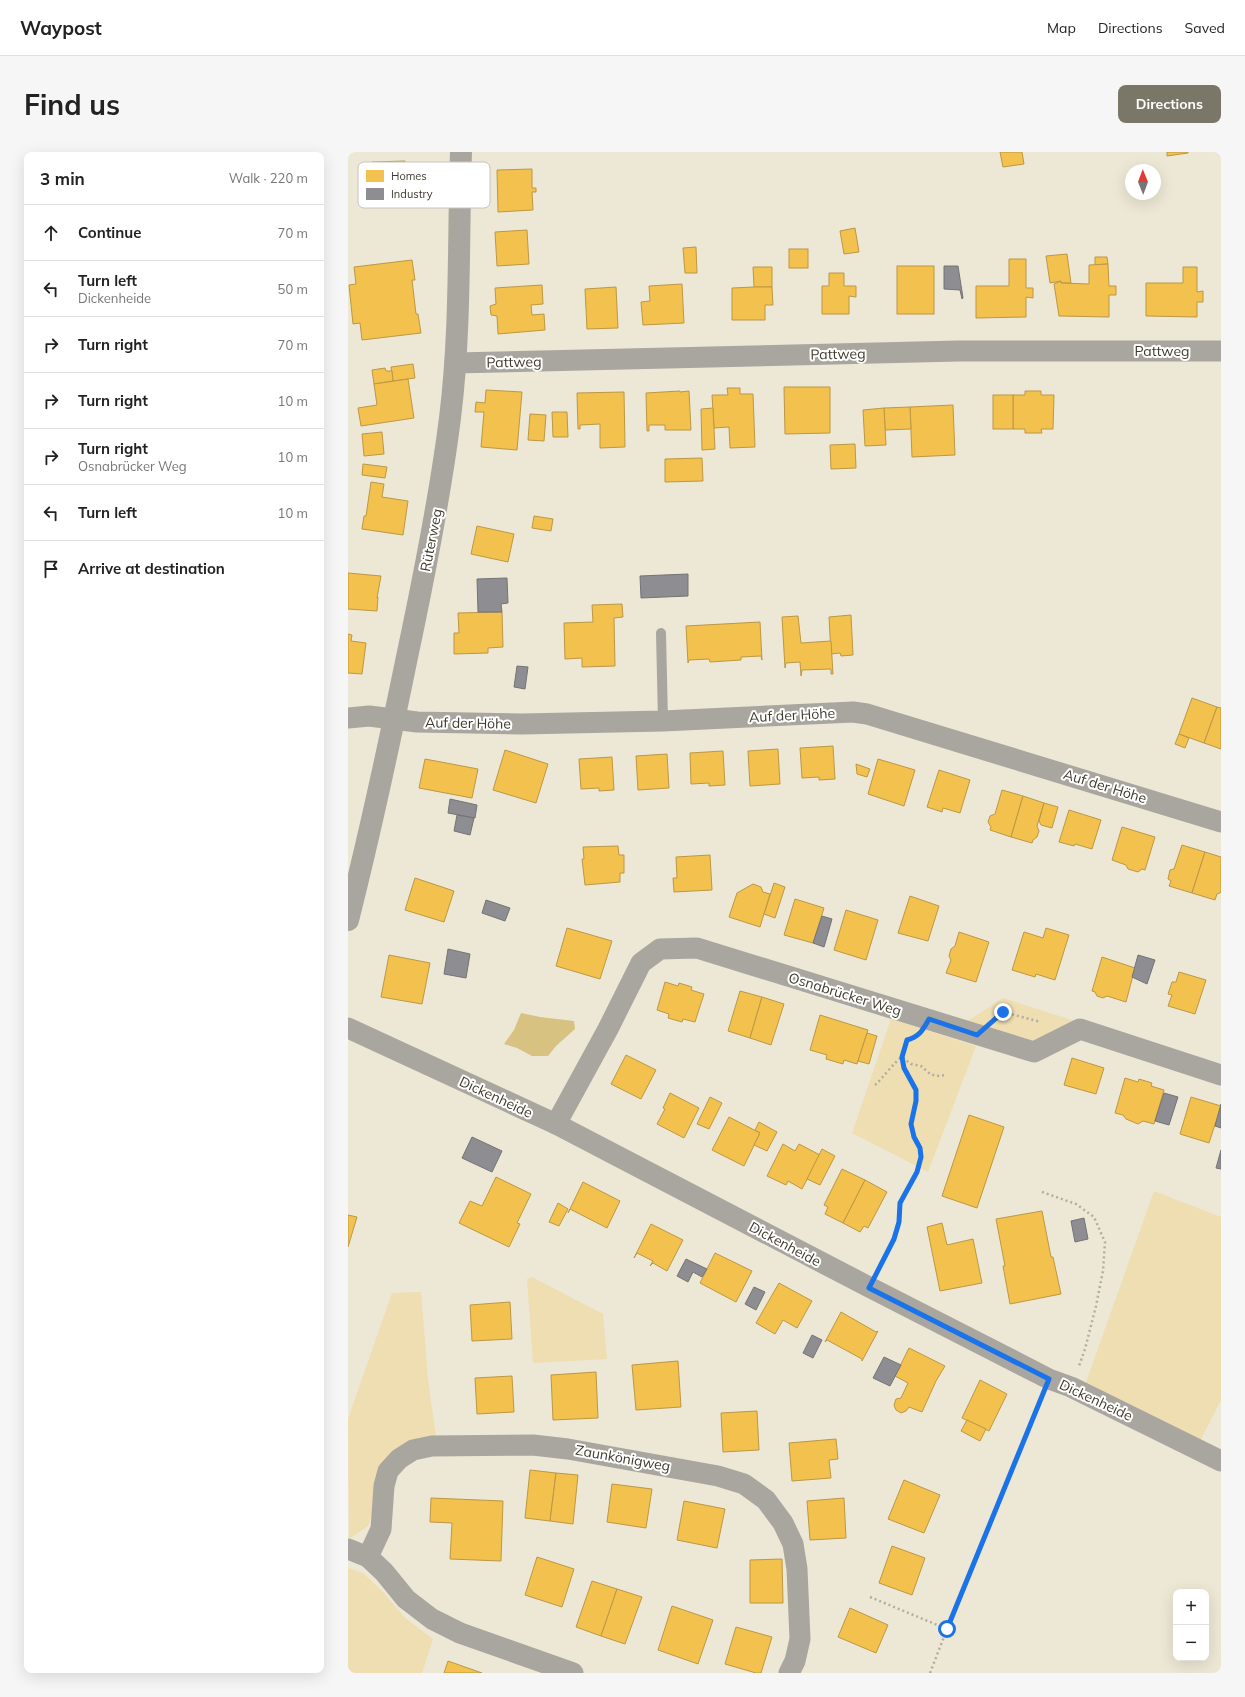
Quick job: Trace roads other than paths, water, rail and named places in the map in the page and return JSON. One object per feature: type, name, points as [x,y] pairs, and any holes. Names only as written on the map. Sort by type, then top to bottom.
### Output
[{"type":"street","name":"Rüterweg","points":[[461,152],[461,162]]},
{"type":"street","name":"Rüterweg","points":[[348,920],[363,862],[394,719],[430,547],[440,491],[450,416],[455,363],[459,288],[460,208]]},
{"type":"street","name":"Pattweg","points":[[455,363],[958,351],[1221,351]]},
{"type":"street","name":"Auf der Höhe","points":[[348,718],[369,716],[417,722],[522,724],[663,721],[853,712],[867,714],[1221,822]]},
{"type":"street","name":"Osnabrücker Weg","points":[[556,1124],[608,1029],[641,963],[660,949],[697,948],[1034,1052],[1080,1030],[1221,1075]]},
{"type":"street","name":"Dickenheide","points":[[348,1028],[556,1124],[869,1288],[1049,1379],[1071,1387],[1221,1461]]},
{"type":"street","name":"Zaunkönigweg","points":[[368,1557],[381,1529],[384,1486],[388,1471],[399,1459],[413,1450],[432,1446],[533,1445],[568,1449],[718,1476],[744,1484],[766,1500],[783,1523],[793,1544],[797,1569],[800,1639],[795,1661],[789,1673]]},
{"type":"street","points":[[348,1549],[368,1557],[384,1572],[406,1599],[432,1619],[460,1633],[573,1673]]},
{"type":"lane","points":[[661,633],[663,721]]}]
